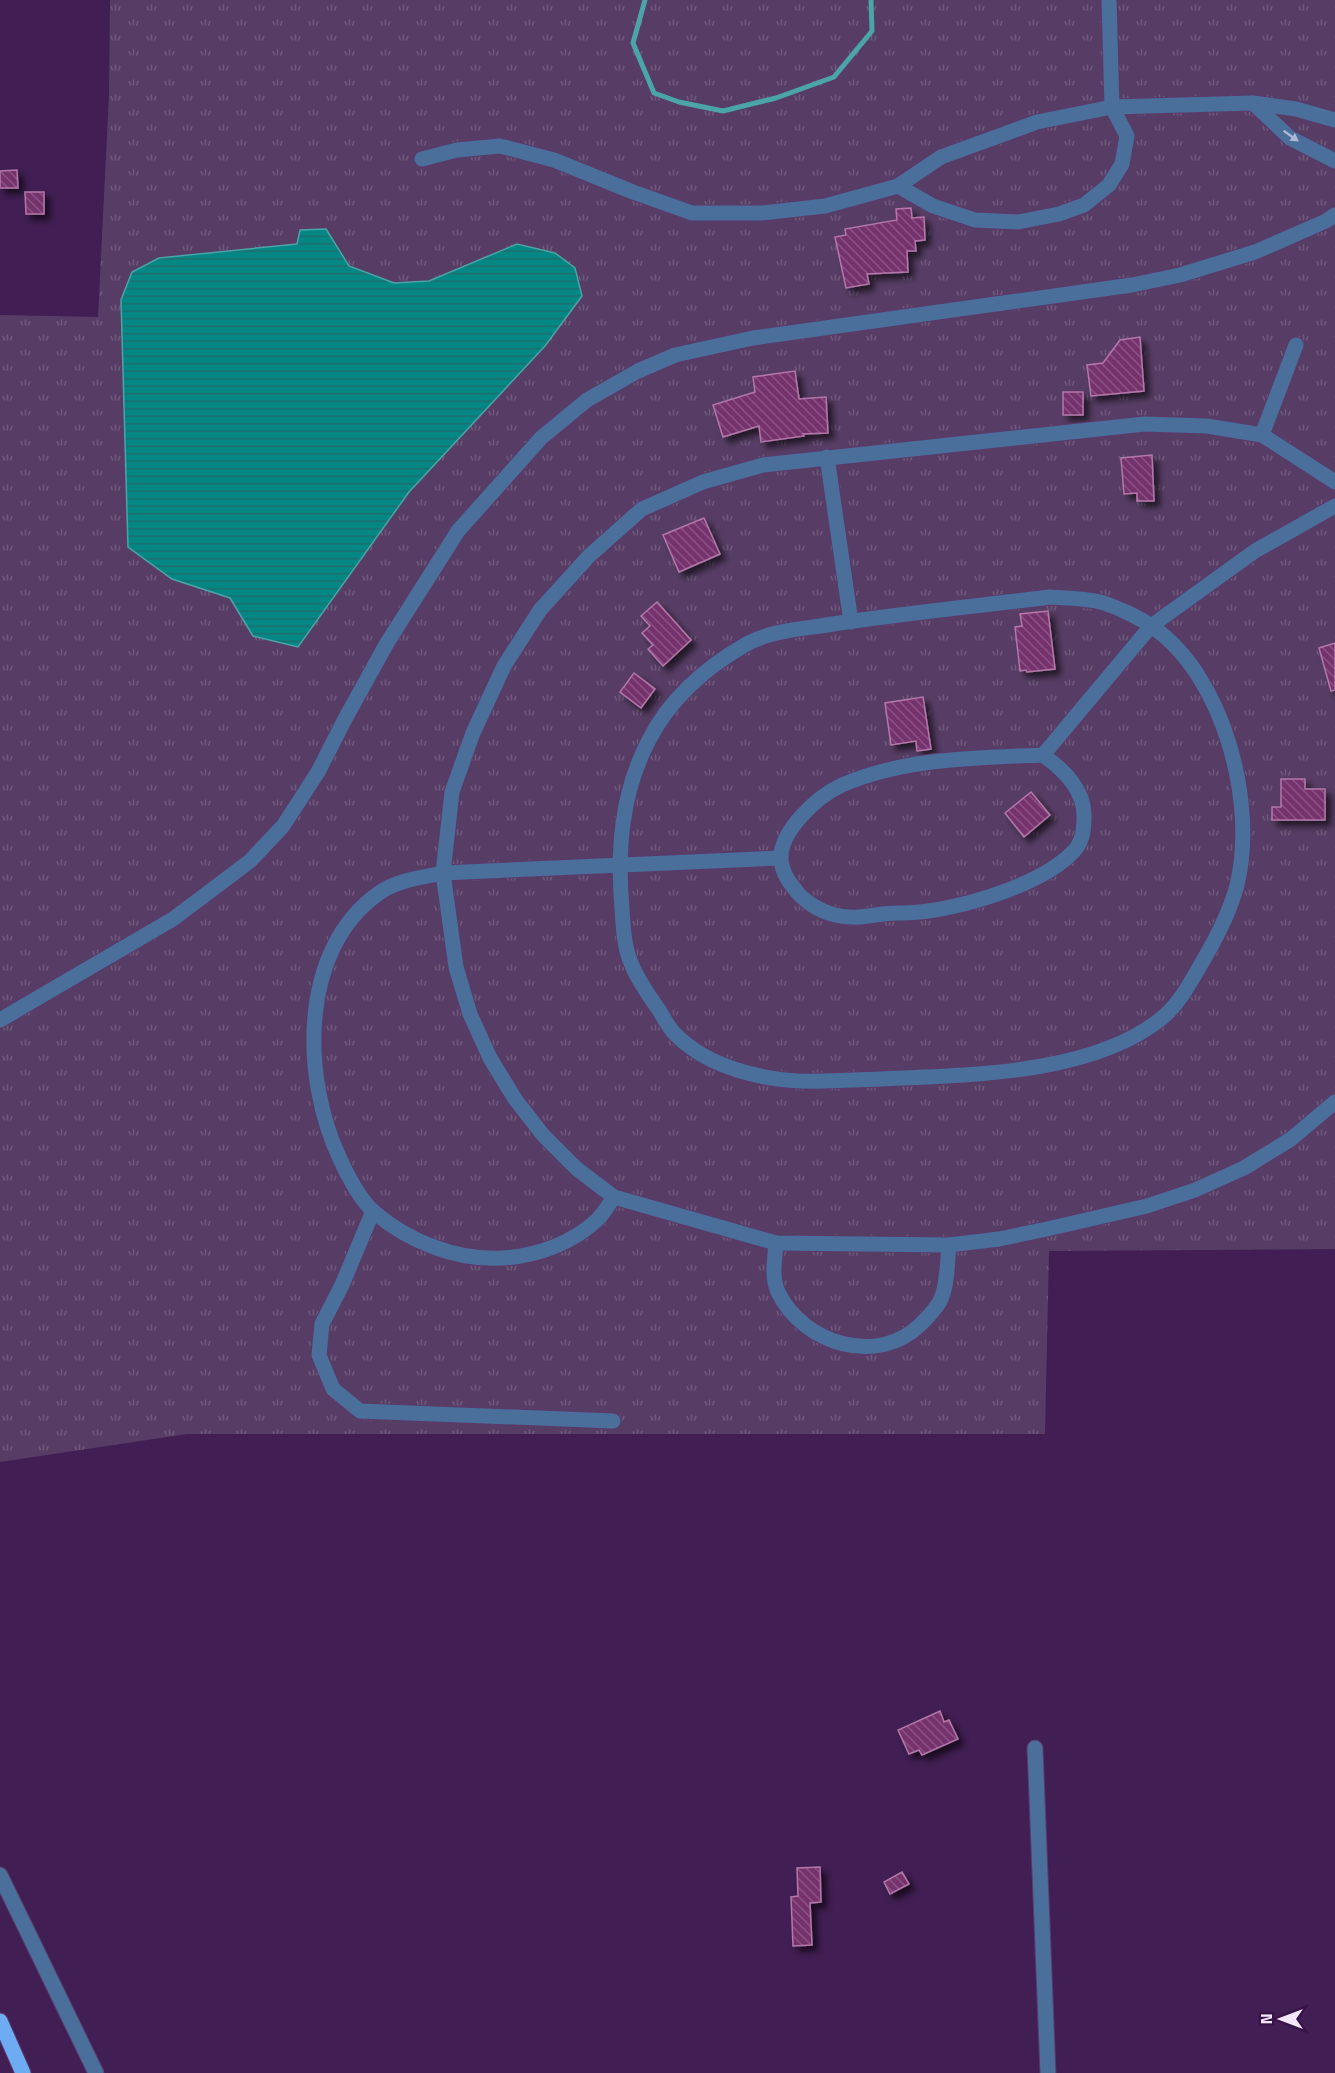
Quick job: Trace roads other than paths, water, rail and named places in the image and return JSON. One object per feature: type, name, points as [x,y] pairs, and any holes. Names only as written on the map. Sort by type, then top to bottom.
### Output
[{"type":"main road","points":[[0,2021],[23,2073]]},
{"type":"street","points":[[898,186],[933,206],[975,220],[1018,222],[1068,211],[1084,205],[1109,185],[1122,164],[1127,136],[1113,106],[1109,0]]},
{"type":"street","points":[[1253,103],[1290,138],[1335,161]]},
{"type":"street","points":[[422,159],[457,150],[500,146],[554,160],[692,213],[762,213],[825,206],[898,186],[941,157],[1037,122],[1113,106],[1253,103],[1296,109],[1335,120]]},
{"type":"street","points":[[0,1020],[173,919],[250,861],[283,826],[318,772],[387,643],[458,531],[493,489],[541,438],[586,400],[638,371],[675,355],[753,338],[1132,285],[1180,275],[1255,252],[1335,215]]},
{"type":"street","points":[[1262,435],[1296,345]]},
{"type":"street","points":[[1335,482],[1262,435],[1207,426],[1145,424],[763,465],[703,482],[642,509],[575,572],[540,610],[504,666],[473,733],[452,792],[443,873],[456,967],[470,1014],[490,1058],[515,1099],[543,1135],[577,1169],[614,1197],[776,1243],[949,1245],[999,1239],[1147,1206],[1195,1190],[1244,1167],[1291,1139],[1335,1102]]},
{"type":"street","points":[[827,457],[851,622]]},
{"type":"street","points":[[1043,755],[1151,626],[1255,551],[1335,506]]},
{"type":"street","points":[[1050,597],[1100,602],[1151,626],[1172,643],[1193,670],[1224,728],[1243,817],[1238,881],[1229,911],[1217,938],[1186,993],[1166,1015],[1150,1027],[1117,1045],[1074,1059],[1032,1068],[946,1076],[856,1080],[778,1080],[740,1072],[706,1058],[673,1032],[630,962],[623,926],[618,866],[624,815],[635,774],[649,739],[667,712],[692,683],[748,643],[777,633],[1050,597]]},
{"type":"street","points":[[1043,755],[1056,764],[1078,790],[1084,809],[1084,832],[1075,850],[1035,879],[988,898],[913,914],[885,913],[858,919],[834,915],[815,908],[798,894],[786,877],[781,858],[786,841],[805,811],[817,799],[841,786],[866,777],[929,763],[1043,755]]},
{"type":"street","points":[[614,1197],[598,1219],[561,1245],[518,1257],[494,1259],[468,1258],[445,1251],[408,1235],[373,1211],[347,1175],[329,1136],[321,1108],[315,1072],[314,1042],[322,977],[343,928],[359,909],[380,892],[402,882],[443,873],[781,858]]},
{"type":"street","points":[[373,1211],[342,1285],[322,1324],[319,1355],[333,1389],[360,1410],[613,1421]]},
{"type":"street","points":[[776,1243],[774,1274],[778,1292],[800,1323],[817,1335],[834,1342],[873,1346],[894,1342],[904,1337],[913,1332],[929,1316],[940,1300],[946,1282],[949,1245]]},
{"type":"street","points":[[1035,1748],[1048,2073]]},
{"type":"street","points":[[0,1875],[96,2073]]},
{"type":"waterway","points":[[645,0],[633,43],[654,93],[679,102],[723,111],[776,98],[834,77],[872,31],[871,0]]}]
